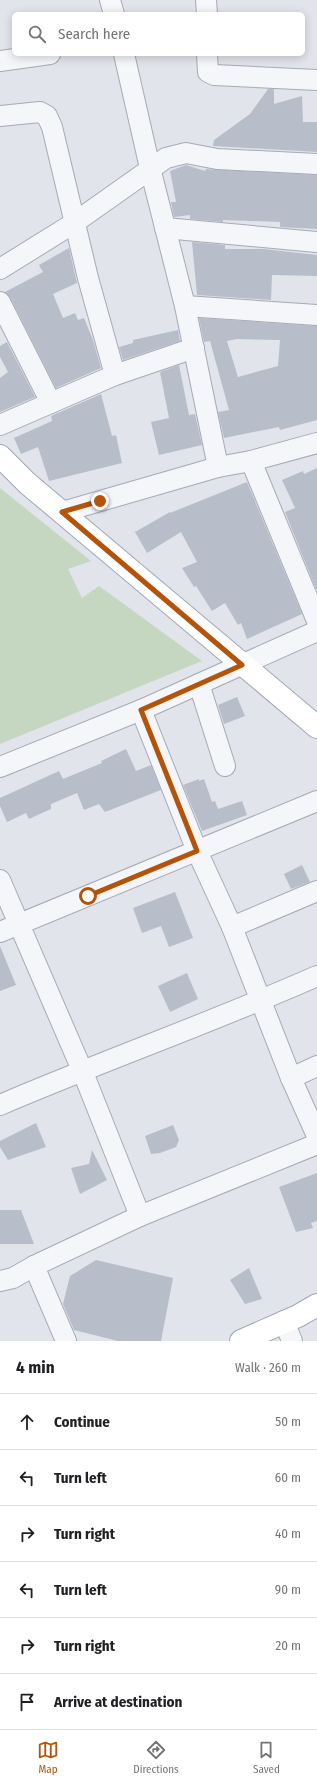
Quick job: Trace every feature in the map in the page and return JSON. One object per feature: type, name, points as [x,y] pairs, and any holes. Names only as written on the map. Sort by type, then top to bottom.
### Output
[{"type":"main road","points":[[0,456],[27,483],[317,727]]},
{"type":"main road","points":[[241,1341],[288,1331],[317,1306]]},
{"type":"street","points":[[110,0],[113,12]]},
{"type":"street","points":[[206,0],[207,12]]},
{"type":"street","points":[[0,61],[36,56]]},
{"type":"street","points":[[124,56],[150,168],[185,306],[218,467]]},
{"type":"street","points":[[207,56],[208,72],[214,75],[317,80]]},
{"type":"street","points":[[0,116],[40,112],[47,116],[52,127],[74,223],[115,376]]},
{"type":"street","points":[[0,269],[74,223],[166,158],[186,153],[217,159],[317,164]]},
{"type":"street","points":[[165,228],[317,242]]},
{"type":"street","points":[[0,302],[51,403]]},
{"type":"street","points":[[185,306],[317,315]]},
{"type":"street","points":[[0,425],[115,376],[194,348]]},
{"type":"street","points":[[62,512],[218,467],[250,461],[317,443]]},
{"type":"street","points":[[250,461],[317,621]]},
{"type":"street","points":[[0,767],[141,710],[317,631]]},
{"type":"street","points":[[199,684],[225,766]]},
{"type":"street","points":[[141,710],[197,851],[232,927],[291,1078],[317,1136]]},
{"type":"street","points":[[0,932],[317,801]]},
{"type":"street","points":[[0,880],[82,1070],[140,1216]]},
{"type":"street","points":[[232,927],[317,891]]},
{"type":"street","points":[[0,1105],[82,1070],[261,1000],[317,976]]},
{"type":"street","points":[[291,1078],[317,1066]]},
{"type":"street","points":[[0,1281],[13,1278],[34,1266],[140,1216],[317,1144]]},
{"type":"street","points":[[34,1266],[66,1341]]},
{"type":"green space","points":[[0,488],[91,561],[68,569],[82,598],[99,586],[202,661],[0,744]]},
{"type":"building","points":[[268,89],[274,89],[274,104],[302,96],[303,122],[317,122],[317,152],[213,146],[214,140],[250,114]]},
{"type":"building","points":[[186,165],[205,171],[206,169],[317,175],[317,229],[280,227],[280,222],[223,220],[223,222],[190,219],[190,215],[174,217],[171,202],[176,202],[170,171]]},
{"type":"building","points":[[192,242],[225,245],[225,249],[264,249],[317,255],[317,276],[272,275],[271,300],[197,295]]},
{"type":"building","points":[[69,248],[77,283],[53,294],[63,318],[75,313],[78,320],[84,318],[93,340],[101,368],[56,388],[10,297],[5,292],[43,272],[39,265]]},
{"type":"building","points":[[199,318],[317,326],[317,420],[280,430],[279,427],[224,438],[218,412],[229,410],[210,341],[204,342]],"holes":[[[237,339],[280,340],[278,366],[238,377],[227,341]]]},
{"type":"building","points":[[178,330],[180,341],[123,360],[119,347],[133,343],[133,340]]},
{"type":"building","points":[[7,342],[35,397],[0,412],[0,378],[8,372],[0,357],[0,346]]},
{"type":"building","points":[[179,365],[189,415],[195,414],[202,445],[159,455],[151,422],[169,418],[160,372]]},
{"type":"building","points":[[101,394],[112,436],[116,435],[122,463],[49,481],[38,447],[21,454],[14,438],[52,421],[51,416]]},
{"type":"building","points":[[317,468],[316,589],[285,512],[295,508],[282,480],[303,471],[304,474]]},
{"type":"building","points":[[247,482],[302,614],[247,639],[241,623],[238,625],[225,603],[212,611],[182,568],[197,562],[181,532],[147,553],[135,532],[170,512]]},
{"type":"building","points":[[237,697],[245,716],[224,724],[218,705]]},
{"type":"building","points":[[126,749],[136,771],[151,765],[161,790],[105,812],[99,804],[84,810],[77,793],[51,804],[51,809],[29,819],[26,813],[7,822],[0,806],[0,798],[59,771],[63,779],[102,763],[101,761]]},
{"type":"building","points":[[199,779],[199,781],[204,779],[212,802],[215,801],[218,809],[242,801],[247,815],[202,831],[183,785]]},
{"type":"building","points":[[302,865],[310,882],[291,889],[284,874]]},
{"type":"building","points":[[175,892],[193,938],[169,947],[161,926],[142,933],[133,908]]},
{"type":"building","points":[[0,946],[16,985],[0,991]]},
{"type":"building","points":[[187,973],[198,999],[170,1012],[158,986]]},
{"type":"building","points":[[36,1123],[46,1147],[8,1160],[0,1147],[0,1141]]},
{"type":"building","points":[[173,1125],[179,1140],[176,1147],[160,1153],[151,1154],[145,1136]]},
{"type":"building","points":[[92,1150],[107,1180],[80,1194],[71,1168],[89,1164]]},
{"type":"building","points":[[317,1173],[317,1221],[311,1223],[313,1228],[296,1232],[279,1187]]},
{"type":"building","points":[[0,1210],[21,1210],[34,1244],[0,1244]]},
{"type":"building","points":[[96,1260],[173,1278],[161,1341],[118,1341],[74,1330],[63,1304],[70,1276]]},
{"type":"building","points":[[249,1268],[262,1299],[245,1304],[230,1280]]},
{"type":"route","points":[[88,896],[197,851],[141,710],[242,665],[62,512],[100,501]]}]
